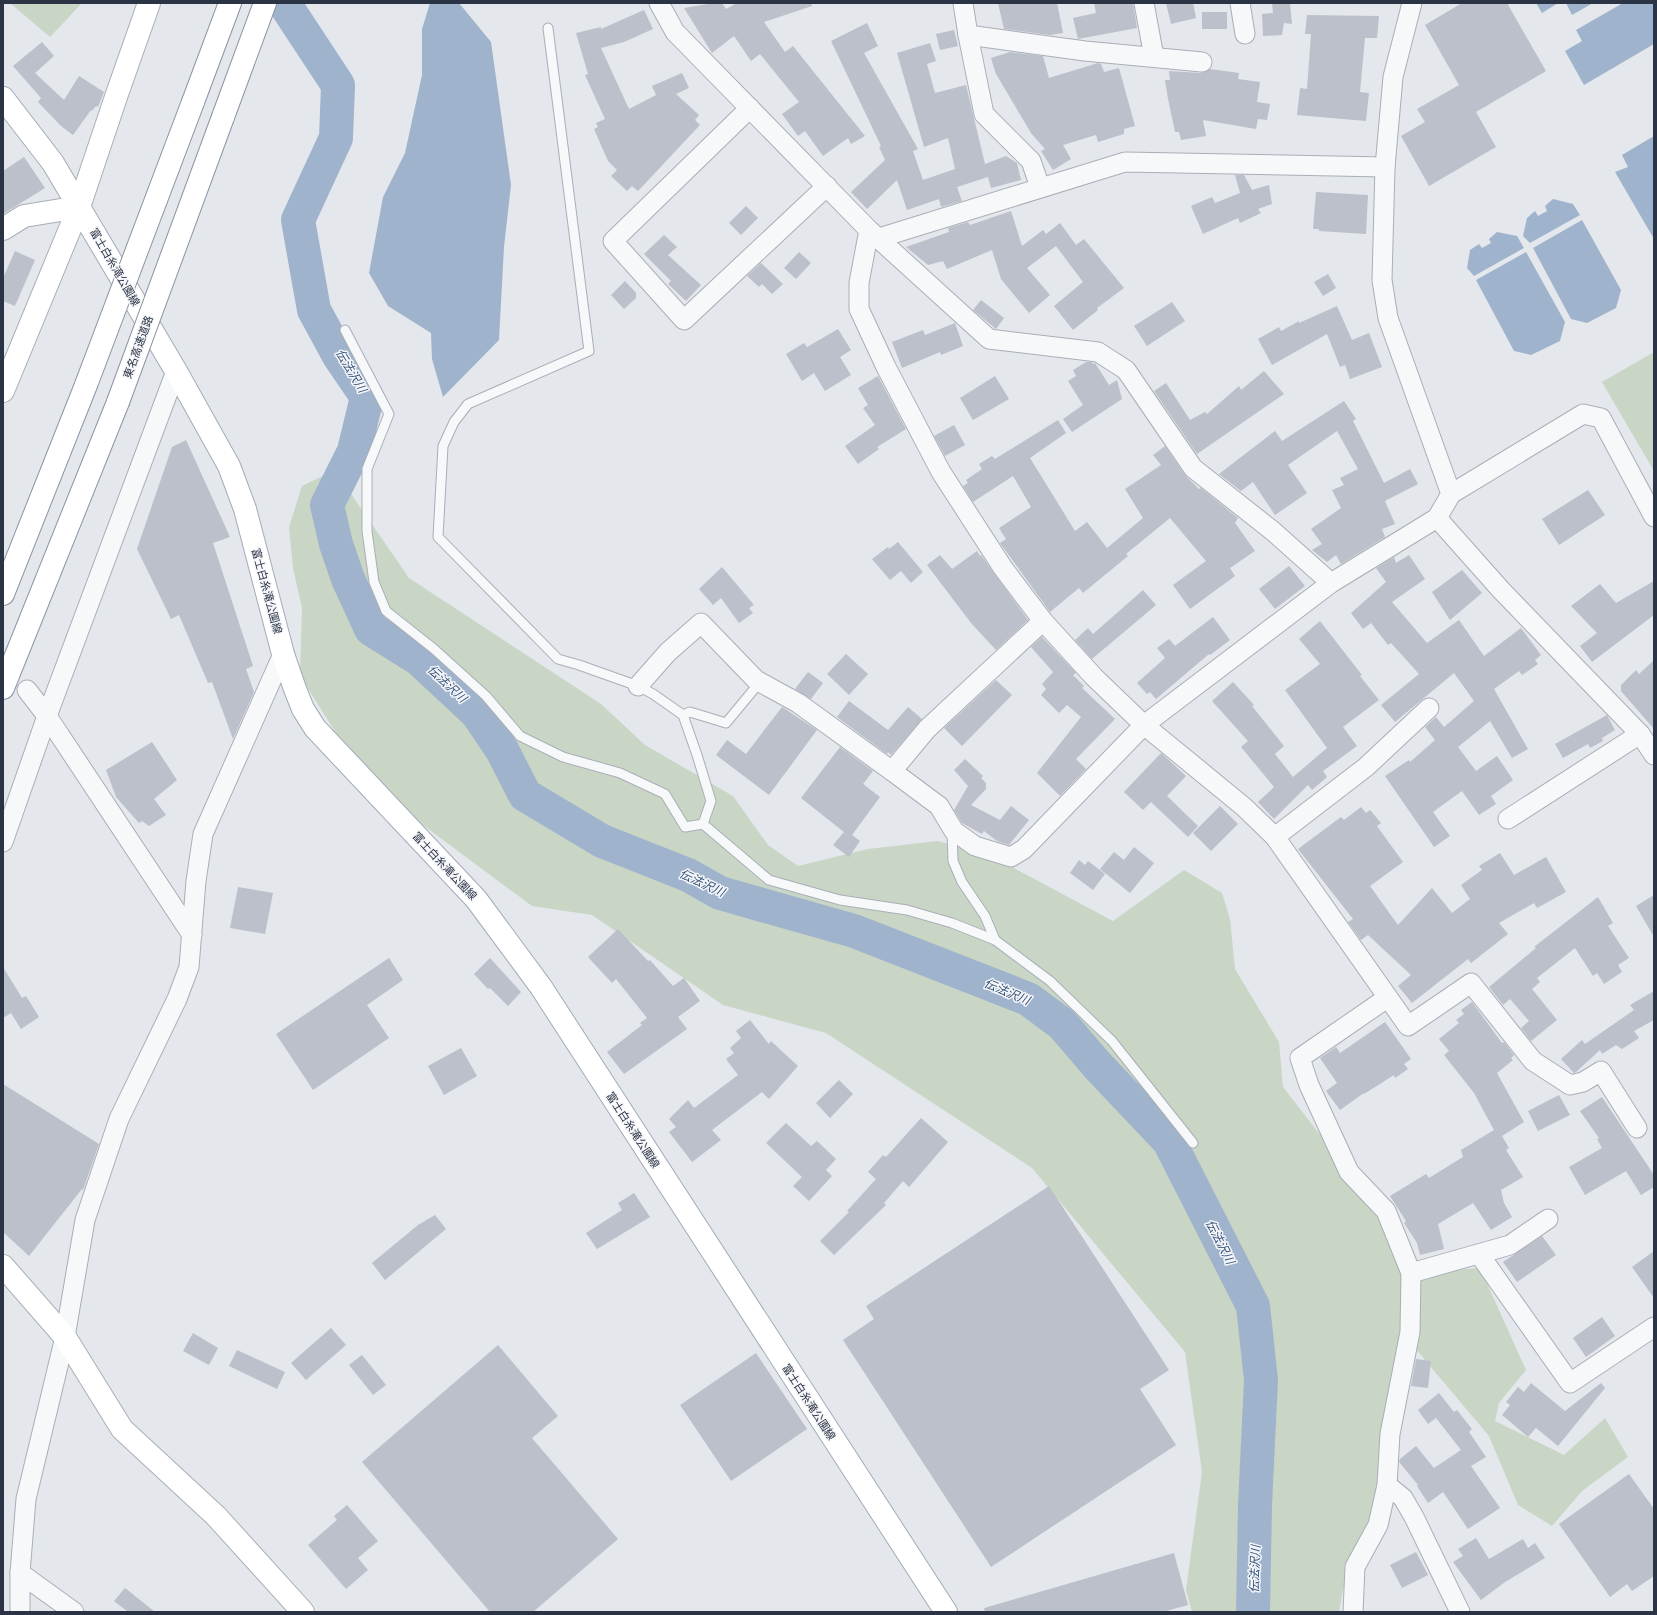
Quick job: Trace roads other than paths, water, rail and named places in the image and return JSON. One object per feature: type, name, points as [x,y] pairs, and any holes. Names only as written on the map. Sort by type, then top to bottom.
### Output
[{"type":"main road","points":[[3,391],[79,207],[116,94],[149,3]]},
{"type":"main road","points":[[3,594],[86,385],[230,3]]},
{"type":"main road","name":"東名高速道路","points":[[3,688],[118,402],[265,3]]},
{"type":"main road","name":"富士白糸滝公園線","points":[[3,98],[53,163],[176,371],[229,466],[243,502],[283,654],[303,709],[315,728],[476,898],[541,987],[946,1612]]},
{"type":"main road","points":[[3,229],[24,216],[79,207]]},
{"type":"main road","points":[[3,1266],[65,1337],[122,1429],[216,1516],[303,1612]]},
{"type":"street","points":[[659,3],[675,32],[874,234],[989,339],[1098,352],[1126,370],[1193,468],[1274,532],[1331,583]]},
{"type":"street","points":[[963,3],[984,114],[1030,161],[1040,187]]},
{"type":"street","points":[[1144,3],[1154,57]]},
{"type":"street","points":[[1240,3],[1245,34]]},
{"type":"street","points":[[1412,3],[1393,77],[1385,168],[1382,280],[1388,318],[1451,494]]},
{"type":"street","points":[[968,35],[1085,51],[1202,62]]},
{"type":"street","points":[[750,108],[613,241],[684,320],[827,186]]},
{"type":"street","points":[[874,234],[1125,162],[1385,168]]},
{"type":"street","points":[[874,234],[859,283],[859,309],[886,367],[941,472],[1003,568],[1043,621],[1094,677],[1144,725],[1244,806],[1275,837],[1408,1026],[1471,983],[1533,1061],[1570,1085],[1583,1082],[1601,1071],[1637,1128]]},
{"type":"street","points":[[3,842],[47,716],[176,371]]},
{"type":"street","points":[[638,686],[668,652],[701,623],[756,680],[798,703],[892,770],[939,806],[952,827],[975,846],[1011,857],[1024,849],[1144,725],[1331,583],[1357,569],[1437,518],[1451,494],[1583,414],[1602,418],[1654,517]]},
{"type":"street","points":[[1437,518],[1501,590],[1640,734],[1654,755]]},
{"type":"street","points":[[892,770],[927,728],[1043,621]]},
{"type":"street","points":[[20,1612],[20,1573],[26,1499],[65,1337],[85,1220],[119,1119],[178,998],[189,967],[196,881],[204,834],[283,654]]},
{"type":"street","points":[[27,690],[47,716],[192,935]]},
{"type":"street","points":[[1275,837],[1366,767],[1429,708]]},
{"type":"street","points":[[1508,819],[1640,734]]},
{"type":"street","points":[[1352,1612],[1355,1567],[1378,1525],[1387,1485],[1390,1434],[1410,1332],[1412,1273],[1386,1211],[1349,1172],[1309,1085],[1300,1058],[1387,998]]},
{"type":"street","points":[[1412,1273],[1510,1245],[1548,1219]]},
{"type":"street","points":[[1479,1254],[1570,1383],[1654,1327]]},
{"type":"street","points":[[1387,1485],[1403,1498],[1414,1517],[1460,1612]]},
{"type":"street","points":[[20,1573],[74,1612]]},
{"type":"lane","points":[[548,28],[589,351],[468,404],[454,422],[443,446],[438,537],[558,659],[638,686],[653,694],[683,715],[711,801],[703,824]]},
{"type":"lane","points":[[345,330],[389,414],[367,469],[367,531],[374,582],[386,611],[434,649],[486,696],[520,736],[564,757],[620,773],[665,794],[685,827],[703,824],[769,880],[840,900],[907,910],[952,923],[995,940],[1050,981],[1112,1041],[1193,1143]]},
{"type":"lane","points":[[683,715],[690,712],[726,723],[760,682]]},
{"type":"lane","points":[[952,827],[953,861],[962,882],[985,916],[995,940]]},
{"type":"water","points":[[430,3],[459,3],[491,42],[511,185],[504,247],[499,340],[443,397],[432,359],[431,333],[388,306],[369,273],[383,197],[405,153],[422,75],[422,29]]},
{"type":"water","points":[[1536,3],[1558,3],[1542,13]]},
{"type":"water","points":[[1566,3],[1593,3],[1572,15]]},
{"type":"water","points":[[1623,3],[1654,3],[1654,44],[1584,85],[1565,51],[1582,41],[1576,30]]},
{"type":"water","points":[[1654,136],[1654,239],[1615,172],[1628,167],[1622,155]]},
{"type":"water","points":[[1553,199],[1573,204],[1580,215],[1530,243],[1523,236],[1527,218],[1535,211],[1538,216],[1547,211],[1545,206]]},
{"type":"water","points":[[1582,220],[1621,290],[1616,308],[1587,323],[1571,319],[1533,248]]},
{"type":"water","points":[[1497,232],[1517,236],[1524,248],[1474,276],[1467,268],[1470,250],[1479,244],[1482,248],[1491,243],[1489,239]]},
{"type":"water","points":[[1526,252],[1565,322],[1560,341],[1531,355],[1514,351],[1476,280]]},
{"type":"waterway","name":"伝法沢川","points":[[284,3],[338,85],[336,138],[298,220],[314,310],[339,356],[367,397],[354,451],[327,505],[336,544],[348,579],[371,629],[419,659],[477,713],[502,750],[525,795],[602,841],[688,875],[720,893],[854,931],[1028,999],[1062,1024],[1097,1065],[1169,1141],[1253,1306],[1261,1380],[1255,1505],[1253,1612]]}]
